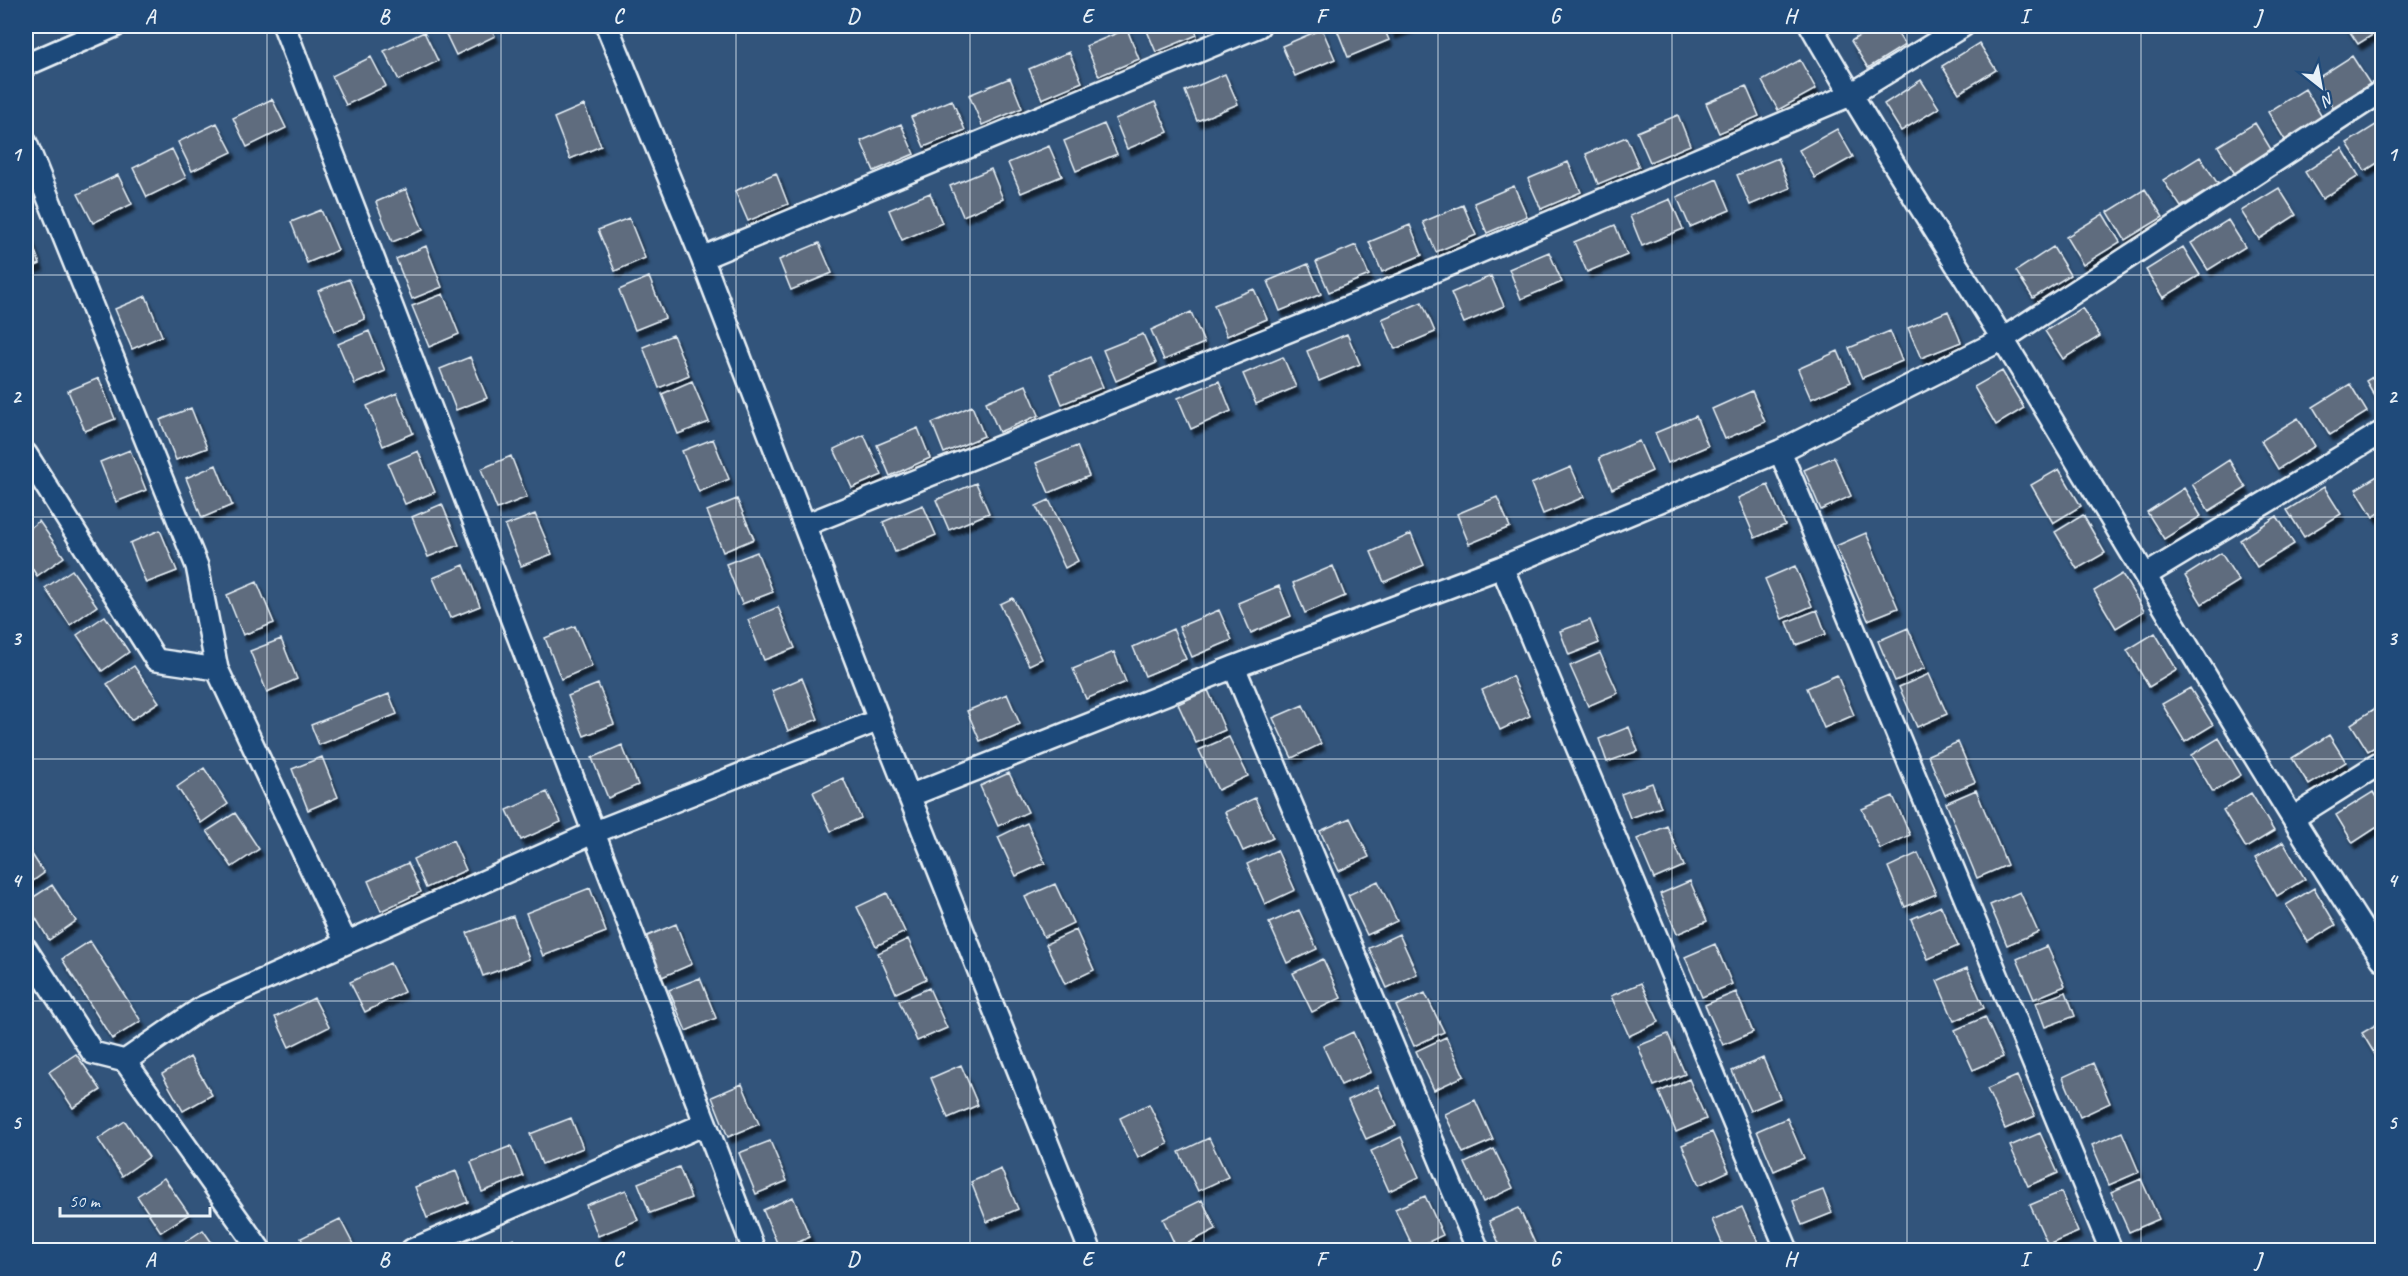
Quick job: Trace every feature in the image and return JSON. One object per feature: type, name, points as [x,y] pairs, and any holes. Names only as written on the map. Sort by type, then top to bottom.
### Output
[{"type":"street","points":[[26,65],[115,26]]},
{"type":"street","points":[[284,26],[754,1251]]},
{"type":"street","points":[[607,26],[702,258],[879,720],[1090,1251]]},
{"type":"street","points":[[702,258],[1259,26]]},
{"type":"street","points":[[1810,26],[2293,818],[2382,959]]},
{"type":"street","points":[[805,525],[1366,300],[1850,95],[1964,26]]},
{"type":"street","points":[[909,796],[1234,667],[1502,567],[1780,451],[2002,339],[2382,91]]},
{"type":"street","points":[[26,143],[197,566],[217,669],[346,943]]},
{"type":"street","points":[[2146,575],[2382,432]]},
{"type":"street","points":[[1780,451],[2111,1251]]},
{"type":"street","points":[[26,454],[156,660],[217,669]]},
{"type":"street","points":[[1502,567],[1787,1251]]},
{"type":"street","points":[[1234,667],[1478,1251]]},
{"type":"street","points":[[125,1061],[203,1007],[594,832],[879,720]]},
{"type":"street","points":[[2293,818],[2382,762]]},
{"type":"street","points":[[26,949],[93,1053],[125,1061],[260,1251]]},
{"type":"street","points":[[412,1251],[705,1124]]},
{"type":"building","points":[[442,26],[490,26],[495,36],[456,55]]},
{"type":"building","points":[[1145,26],[1193,26],[1197,35],[1156,52]]},
{"type":"building","points":[[1383,26],[1389,40],[1348,57],[1336,27]]},
{"type":"building","points":[[1389,26],[1411,26],[1392,33]]},
{"type":"building","points":[[1875,26],[1893,26],[1905,45],[1868,68],[1851,41]]},
{"type":"building","points":[[2346,26],[2382,26],[2382,29],[2358,44]]},
{"type":"building","points":[[1127,29],[1139,59],[1099,76],[1086,46]]},
{"type":"building","points":[[1322,29],[1335,59],[1295,76],[1282,46]]},
{"type":"building","points":[[424,32],[438,61],[399,80],[384,51]]},
{"type":"building","points":[[1979,43],[1996,70],[1959,93],[1942,66]]},
{"type":"building","points":[[1069,52],[1082,82],[1042,99],[1029,69]]},
{"type":"building","points":[[2352,56],[2370,84],[2333,107],[2316,79]]},
{"type":"building","points":[[371,57],[386,86],[346,105],[332,76]]},
{"type":"building","points":[[1800,60],[1816,89],[1778,110],[1762,81]]},
{"type":"building","points":[[1225,74],[1238,104],[1197,121],[1185,91]]},
{"type":"building","points":[[1010,78],[1022,108],[982,125],[969,95]]},
{"type":"building","points":[[1921,80],[1939,108],[1901,131],[1884,104]]},
{"type":"building","points":[[1746,86],[1759,116],[1719,133],[1706,103]]},
{"type":"building","points":[[2305,89],[2322,117],[2285,140],[2268,112]]},
{"type":"building","points":[[272,99],[286,128],[247,147],[233,118]]},
{"type":"building","points":[[952,100],[965,130],[924,147],[911,117]]},
{"type":"building","points":[[1155,102],[1168,132],[1127,149],[1115,119]]},
{"type":"building","points":[[584,105],[601,146],[570,159],[554,118]]},
{"type":"building","points":[[1678,115],[1690,145],[1650,162],[1637,132]]},
{"type":"building","points":[[2382,121],[2382,160],[2365,171],[2347,143]]},
{"type":"building","points":[[217,123],[232,152],[192,171],[178,142]]},
{"type":"building","points":[[2255,123],[2272,151],[2235,174],[2218,146]]},
{"type":"building","points":[[901,124],[914,154],[874,171],[861,141]]},
{"type":"building","points":[[1104,124],[1117,154],[1076,171],[1064,141]]},
{"type":"building","points":[[1837,129],[1853,157],[1815,178],[1799,150]]},
{"type":"building","points":[[1626,137],[1639,167],[1598,184],[1586,154]]},
{"type":"building","points":[[1049,146],[1062,176],[1021,193],[1008,163]]},
{"type":"building","points":[[2342,148],[2359,176],[2322,199],[2305,172]]},
{"type":"building","points":[[172,149],[186,178],[147,197],[133,168]]},
{"type":"building","points":[[2200,157],[2218,184],[2181,207],[2163,180]]},
{"type":"building","points":[[1778,158],[1790,188],[1750,205],[1737,175]]},
{"type":"building","points":[[1568,162],[1581,192],[1541,209],[1528,179]]},
{"type":"building","points":[[991,169],[1003,199],[963,216],[950,186]]},
{"type":"building","points":[[776,173],[788,204],[748,221],[735,191]]},
{"type":"building","points":[[118,175],[132,204],[93,223],[78,194]]},
{"type":"building","points":[[1717,179],[1730,210],[1690,227],[1677,197]]},
{"type":"building","points":[[1514,186],[1527,216],[1487,233],[1474,203]]},
{"type":"building","points":[[2279,188],[2296,215],[2259,239],[2241,211]]},
{"type":"building","points":[[406,189],[423,230],[392,242],[376,202]]},
{"type":"building","points":[[2145,189],[2163,217],[2125,240],[2108,212]]},
{"type":"building","points":[[930,193],[942,223],[902,240],[889,210]]},
{"type":"building","points":[[1670,199],[1683,229],[1642,246],[1630,216]]},
{"type":"building","points":[[1463,205],[1476,235],[1436,252],[1423,222]]},
{"type":"building","points":[[321,210],[338,250],[307,263],[291,222]]},
{"type":"building","points":[[2103,214],[2120,242],[2083,265],[2066,237]]},
{"type":"building","points":[[629,218],[645,258],[615,271],[598,230]]},
{"type":"building","points":[[2228,220],[2245,247],[2208,270],[2191,243]]},
{"type":"building","points":[[1410,225],[1422,255],[1382,272],[1369,242]]},
{"type":"building","points":[[1615,225],[1627,255],[1587,272],[1574,242]]},
{"type":"building","points":[[26,228],[40,264],[26,270]]},
{"type":"building","points":[[819,243],[832,273],[791,290],[779,260]]},
{"type":"building","points":[[1356,245],[1369,275],[1329,292],[1316,262]]},
{"type":"building","points":[[426,246],[442,287],[412,299],[396,259]]},
{"type":"building","points":[[2053,247],[2070,275],[2033,298],[2016,271]]},
{"type":"building","points":[[2183,247],[2200,275],[2163,298],[2146,270]]},
{"type":"building","points":[[1549,252],[1562,282],[1521,299],[1509,269]]},
{"type":"building","points":[[1308,264],[1321,294],[1280,311],[1268,281]]},
{"type":"building","points":[[1491,276],[1504,306],[1464,323],[1451,293]]},
{"type":"building","points":[[649,277],[665,318],[635,330],[619,290]]},
{"type":"building","points":[[349,279],[365,319],[335,331],[318,291]]},
{"type":"building","points":[[1254,289],[1267,319],[1227,336],[1214,305]]},
{"type":"building","points":[[443,294],[459,334],[429,347],[412,306]]},
{"type":"building","points":[[146,296],[162,336],[132,349],[115,309]]},
{"type":"building","points":[[1422,302],[1435,332],[1395,349],[1382,319]]},
{"type":"building","points":[[2082,308],[2100,336],[2063,359],[2045,331]]},
{"type":"building","points":[[1948,311],[1961,342],[1921,358],[1908,328]]},
{"type":"building","points":[[1191,312],[1204,343],[1164,360],[1151,330]]},
{"type":"building","points":[[369,331],[385,371],[355,384],[338,344]]},
{"type":"building","points":[[1890,331],[1902,361],[1862,378],[1849,348]]},
{"type":"building","points":[[1143,334],[1156,363],[1116,381],[1103,350]]},
{"type":"building","points":[[1347,334],[1360,364],[1319,381],[1307,351]]},
{"type":"building","points":[[673,335],[689,375],[659,388],[643,347]]},
{"type":"building","points":[[1838,351],[1851,382],[1811,399],[1798,369]]},
{"type":"building","points":[[470,357],[487,398],[456,410],[440,369]]},
{"type":"building","points":[[1090,357],[1103,387],[1062,404],[1050,374]]},
{"type":"building","points":[[1283,357],[1296,387],[1256,404],[1243,374]]},
{"type":"building","points":[[2002,371],[2024,408],[1996,425],[1974,387]]},
{"type":"building","points":[[2382,371],[2382,408],[2366,381]]},
{"type":"building","points":[[99,378],[115,419],[85,431],[68,391]]},
{"type":"building","points":[[692,381],[709,422],[678,434],[662,394]]},
{"type":"building","points":[[1219,381],[1231,411],[1191,429],[1178,398]]},
{"type":"building","points":[[2350,384],[2367,412],[2330,435],[2313,407]]},
{"type":"building","points":[[1026,385],[1039,415],[999,432],[986,402]]},
{"type":"building","points":[[1752,391],[1765,422],[1725,439],[1712,409]]},
{"type":"building","points":[[397,393],[413,433],[383,446],[367,406]]},
{"type":"building","points":[[972,406],[984,436],[944,453],[932,423]]},
{"type":"building","points":[[191,408],[207,448],[176,460],[160,420]]},
{"type":"building","points":[[1696,416],[1708,446],[1668,463],[1655,433]]},
{"type":"building","points":[[2298,418],[2315,446],[2278,469],[2261,441]]},
{"type":"building","points":[[918,428],[930,458],[890,476],[877,445]]},
{"type":"building","points":[[864,435],[882,475],[852,488],[834,449]]},
{"type":"building","points":[[713,439],[729,479],[699,492],[682,451]]},
{"type":"building","points":[[1639,441],[1652,471],[1612,489],[1599,458]]},
{"type":"building","points":[[1077,446],[1089,476],[1049,493],[1036,463]]},
{"type":"building","points":[[130,450],[146,490],[116,502],[100,462]]},
{"type":"building","points":[[418,451],[435,492],[405,504],[388,464]]},
{"type":"building","points":[[511,456],[527,497],[497,509],[481,469]]},
{"type":"building","points":[[1834,457],[1851,496],[1821,510],[1804,470]]},
{"type":"building","points":[[2229,460],[2246,488],[2209,511],[2192,484]]},
{"type":"building","points":[[216,465],[232,505],[202,518],[186,478]]},
{"type":"building","points":[[1571,467],[1584,497],[1543,514],[1531,484]]},
{"type":"building","points":[[2059,469],[2081,506],[2053,523],[2031,485]]},
{"type":"building","points":[[2382,473],[2382,511],[2373,517],[2356,489]]},
{"type":"building","points":[[976,483],[989,513],[949,530],[936,500]]},
{"type":"building","points":[[1768,485],[1785,525],[1755,538],[1738,498]]},
{"type":"building","points":[[2324,487],[2341,514],[2304,537],[2287,510]]},
{"type":"building","points":[[2184,488],[2201,516],[2164,539],[2147,512]]},
{"type":"building","points":[[1497,497],[1510,527],[1469,544],[1457,514]]},
{"type":"building","points":[[737,499],[754,539],[723,552],[707,511]]},
{"type":"building","points":[[1049,500],[1078,561],[1065,568],[1036,506]]},
{"type":"building","points":[[442,504],[459,545],[428,557],[412,517]]},
{"type":"building","points":[[923,505],[936,535],[895,552],[883,522]]},
{"type":"building","points":[[535,514],[552,554],[521,566],[505,526]]},
{"type":"building","points":[[2083,515],[2105,553],[2077,569],[2055,532]]},
{"type":"building","points":[[2277,516],[2294,544],[2257,567],[2240,540]]},
{"type":"building","points":[[39,521],[64,557],[37,576],[26,559],[26,531]]},
{"type":"building","points":[[160,530],[177,571],[146,583],[130,543]]},
{"type":"building","points":[[1866,533],[1898,608],[1868,620],[1836,546]]},
{"type":"building","points":[[1411,534],[1424,565],[1384,582],[1371,552]]},
{"type":"building","points":[[757,552],[773,592],[742,604],[726,564]]},
{"type":"building","points":[[2221,553],[2239,581],[2202,604],[2185,576]]},
{"type":"building","points":[[464,565],[480,606],[450,618],[433,578]]},
{"type":"building","points":[[1333,566],[1345,596],[1305,613],[1293,583]]},
{"type":"building","points":[[1795,566],[1812,606],[1782,619],[1765,579]]},
{"type":"building","points":[[72,570],[97,606],[70,625],[45,588]]},
{"type":"building","points":[[2122,574],[2144,611],[2116,628],[2094,591]]},
{"type":"building","points":[[257,582],[274,623],[243,635],[227,595]]},
{"type":"building","points":[[1279,586],[1291,616],[1251,633],[1238,603]]},
{"type":"building","points":[[1013,598],[1042,659],[1029,665],[1000,604]]},
{"type":"building","points":[[778,607],[795,648],[764,660],[748,620]]},
{"type":"building","points":[[1219,610],[1232,640],[1192,657],[1179,627]]},
{"type":"building","points":[[1817,610],[1826,634],[1796,645],[1787,622]]},
{"type":"building","points":[[105,616],[129,652],[102,671],[77,635]]},
{"type":"building","points":[[1590,620],[1599,643],[1569,655],[1560,631]]},
{"type":"building","points":[[575,626],[592,666],[561,679],[545,638]]},
{"type":"building","points":[[1908,628],[1925,668],[1895,681],[1878,641]]},
{"type":"building","points":[[1173,629],[1186,659],[1145,676],[1133,647]]},
{"type":"building","points":[[2155,633],[2177,670],[2149,687],[2127,650]]},
{"type":"building","points":[[281,639],[297,679],[267,692],[250,651]]},
{"type":"building","points":[[1114,652],[1126,682],[1086,699],[1073,669]]},
{"type":"building","points":[[1600,653],[1618,693],[1588,706],[1570,666]]},
{"type":"building","points":[[134,666],[159,702],[131,720],[107,684]]},
{"type":"building","points":[[1929,674],[1947,714],[1917,727],[1899,687]]},
{"type":"building","points":[[1837,675],[1854,715],[1824,728],[1807,688]]},
{"type":"building","points":[[1512,676],[1530,716],[1500,730],[1482,690]]},
{"type":"building","points":[[802,678],[818,719],[788,731],[772,691]]},
{"type":"building","points":[[598,684],[614,724],[584,736],[568,696]]},
{"type":"building","points":[[2190,688],[2213,725],[2185,742],[2162,704]]},
{"type":"building","points":[[1208,690],[1225,730],[1196,743],[1178,704]]},
{"type":"building","points":[[389,694],[397,714],[319,745],[311,725]]},
{"type":"building","points":[[1007,694],[1020,724],[980,741],[967,711]]},
{"type":"building","points":[[2382,704],[2382,743],[2368,751],[2351,724]]},
{"type":"building","points":[[1303,705],[1321,744],[1292,758],[1273,718]]},
{"type":"building","points":[[1629,727],[1638,751],[1607,762],[1599,739]]},
{"type":"building","points":[[2329,735],[2346,762],[2309,785],[2292,758]]},
{"type":"building","points":[[1229,737],[1248,776],[1218,790],[1199,750]]},
{"type":"building","points":[[2219,738],[2241,775],[2213,792],[2191,755]]},
{"type":"building","points":[[1958,742],[1975,782],[1945,795],[1928,755]]},
{"type":"building","points":[[622,745],[638,785],[608,798],[592,758]]},
{"type":"building","points":[[322,757],[338,797],[308,810],[292,769]]},
{"type":"building","points":[[204,768],[228,804],[201,823],[177,787]]},
{"type":"building","points":[[1009,773],[1028,812],[998,826],[980,786]]},
{"type":"building","points":[[843,778],[861,818],[831,831],[813,792]]},
{"type":"building","points":[[1652,783],[1661,807],[1630,818],[1621,794]]},
{"type":"building","points":[[1976,790],[2007,865],[1977,878],[1946,803]]},
{"type":"building","points":[[547,792],[561,822],[521,840],[507,810]]},
{"type":"building","points":[[2373,792],[2382,807],[2382,824],[2353,843],[2336,815]]},
{"type":"building","points":[[2251,793],[2274,831],[2246,848],[2223,810]]},
{"type":"building","points":[[1893,796],[1910,835],[1880,849],[1862,809]]},
{"type":"building","points":[[1255,798],[1273,838],[1243,851],[1225,812]]},
{"type":"building","points":[[235,813],[259,849],[232,867],[207,831]]},
{"type":"building","points":[[1350,818],[1369,857],[1339,871],[1320,831]]},
{"type":"building","points":[[1027,823],[1045,863],[1016,876],[998,837]]},
{"type":"building","points":[[1667,826],[1684,866],[1654,879],[1637,839]]},
{"type":"building","points":[[453,840],[466,870],[426,888],[413,859]]},
{"type":"building","points":[[2283,842],[2305,879],[2277,896],[2255,858]]},
{"type":"building","points":[[26,845],[44,873],[26,886]]},
{"type":"building","points":[[1277,850],[1295,890],[1265,904],[1247,864]]},
{"type":"building","points":[[1918,853],[1936,894],[1905,907],[1888,867]]},
{"type":"building","points":[[408,863],[421,892],[381,911],[368,881]]},
{"type":"building","points":[[1378,881],[1397,921],[1367,935],[1348,895]]},
{"type":"building","points":[[1690,881],[1707,921],[1677,934],[1660,894]]},
{"type":"building","points":[[1055,884],[1073,923],[1044,937],[1025,897]]},
{"type":"building","points":[[52,885],[76,921],[49,940],[26,902]]},
{"type":"building","points":[[590,888],[606,932],[543,956],[526,913]]},
{"type":"building","points":[[2314,888],[2336,925],[2308,942],[2286,905]]},
{"type":"building","points":[[2020,892],[2038,932],[2007,945],[1990,905]]},
{"type":"building","points":[[887,893],[905,932],[876,946],[857,907]]},
{"type":"building","points":[[1941,906],[1958,946],[1928,959],[1911,919]]},
{"type":"building","points":[[1299,910],[1317,949],[1287,963],[1269,923]]},
{"type":"building","points":[[513,916],[529,959],[483,976],[467,933]]},
{"type":"building","points":[[676,924],[692,964],[662,977],[645,937]]},
{"type":"building","points":[[1076,930],[1094,970],[1065,984],[1046,944]]},
{"type":"building","points":[[1399,934],[1417,974],[1387,988],[1369,948]]},
{"type":"building","points":[[908,939],[926,979],[896,993],[878,953]]},
{"type":"building","points":[[90,941],[141,1021],[112,1039],[62,959]]},
{"type":"building","points":[[1715,944],[1732,984],[1702,997],[1685,957]]},
{"type":"building","points":[[2047,946],[2065,986],[2034,999],[2017,959]]},
{"type":"building","points":[[1323,959],[1341,998],[1312,1012],[1293,973]]},
{"type":"building","points":[[390,963],[404,992],[365,1012],[350,982]]},
{"type":"building","points":[[1967,968],[1984,1008],[1954,1021],[1937,981]]},
{"type":"building","points":[[700,978],[716,1018],[686,1031],[669,990]]},
{"type":"building","points":[[1641,983],[1659,1022],[1629,1036],[1611,996]]},
{"type":"building","points":[[929,988],[947,1028],[917,1041],[899,1001]]},
{"type":"building","points":[[1736,992],[1753,1032],[1723,1045],[1705,1005]]},
{"type":"building","points":[[2066,992],[2075,1016],[2045,1027],[2036,1003]]},
{"type":"building","points":[[1425,993],[1444,1032],[1414,1046],[1396,1006]]},
{"type":"building","points":[[314,998],[329,1027],[289,1047],[275,1017]]},
{"type":"building","points":[[1985,1017],[2003,1057],[1973,1070],[1955,1030]]},
{"type":"building","points":[[2382,1021],[2382,1066],[2362,1033]]},
{"type":"building","points":[[1353,1032],[1371,1072],[1341,1085],[1323,1046]]},
{"type":"building","points":[[1668,1034],[1685,1074],[1654,1086],[1638,1046]]},
{"type":"building","points":[[1446,1037],[1464,1076],[1434,1090],[1416,1051]]},
{"type":"building","points":[[76,1054],[101,1090],[73,1108],[49,1072]]},
{"type":"building","points":[[190,1057],[212,1095],[183,1111],[162,1074]]},
{"type":"building","points":[[1763,1058],[1780,1098],[1750,1111],[1732,1071]]},
{"type":"building","points":[[2093,1063],[2110,1103],[2080,1117],[2063,1077]]},
{"type":"building","points":[[961,1065],[978,1105],[948,1118],[931,1078]]},
{"type":"building","points":[[2017,1076],[2035,1116],[2005,1129],[1987,1089]]},
{"type":"building","points":[[1689,1079],[1706,1119],[1676,1132],[1659,1092]]},
{"type":"building","points":[[742,1084],[759,1124],[728,1137],[712,1097]]},
{"type":"building","points":[[1378,1086],[1396,1126],[1366,1139],[1348,1100]]},
{"type":"building","points":[[1475,1100],[1493,1140],[1463,1153],[1445,1114]]},
{"type":"building","points":[[1149,1104],[1168,1144],[1138,1158],[1120,1118]]},
{"type":"building","points":[[571,1118],[583,1148],[542,1164],[530,1134]]},
{"type":"building","points":[[1787,1118],[1804,1158],[1774,1171],[1757,1131]]},
{"type":"building","points":[[125,1121],[149,1157],[122,1176],[98,1139]]},
{"type":"building","points":[[1712,1132],[1729,1171],[1699,1185],[1682,1145]]},
{"type":"building","points":[[2122,1132],[2139,1172],[2109,1185],[2092,1145]]},
{"type":"building","points":[[2040,1133],[2058,1173],[2028,1186],[2010,1146]]},
{"type":"building","points":[[1401,1137],[1419,1177],[1389,1191],[1371,1151]]},
{"type":"building","points":[[1209,1138],[1228,1177],[1198,1191],[1179,1152]]},
{"type":"building","points":[[770,1141],[787,1181],[756,1194],[739,1153]]},
{"type":"building","points":[[511,1146],[523,1176],[482,1192],[471,1162]]},
{"type":"building","points":[[1494,1149],[1513,1188],[1483,1202],[1465,1163]]},
{"type":"building","points":[[679,1167],[691,1198],[650,1213],[638,1183]]},
{"type":"building","points":[[1001,1169],[1018,1209],[987,1222],[971,1182]]},
{"type":"building","points":[[456,1171],[468,1202],[427,1218],[415,1187]]},
{"type":"building","points":[[164,1178],[189,1214],[161,1232],[137,1196]]},
{"type":"building","points":[[2141,1179],[2159,1219],[2129,1232],[2111,1192]]},
{"type":"building","points":[[626,1190],[638,1220],[598,1236],[586,1205]]},
{"type":"building","points":[[1823,1190],[1832,1213],[1802,1225],[1793,1201]]},
{"type":"building","points":[[2061,1192],[2078,1232],[2048,1245],[2030,1205]]},
{"type":"building","points":[[1425,1196],[1443,1235],[1414,1249],[1395,1209]]},
{"type":"building","points":[[793,1197],[810,1237],[780,1250],[763,1210]]},
{"type":"building","points":[[1202,1200],[1216,1229],[1177,1249],[1163,1219]]},
{"type":"building","points":[[1742,1207],[1760,1247],[1751,1250],[1725,1250],[1712,1220]]},
{"type":"building","points":[[1519,1208],[1537,1248],[1502,1250],[1489,1221]]},
{"type":"building","points":[[340,1219],[355,1248],[307,1250],[301,1238]]},
{"type":"building","points":[[203,1230],[217,1250],[177,1250],[176,1248]]},
{"type":"building","points":[[514,1239],[519,1250],[485,1250]]}]
